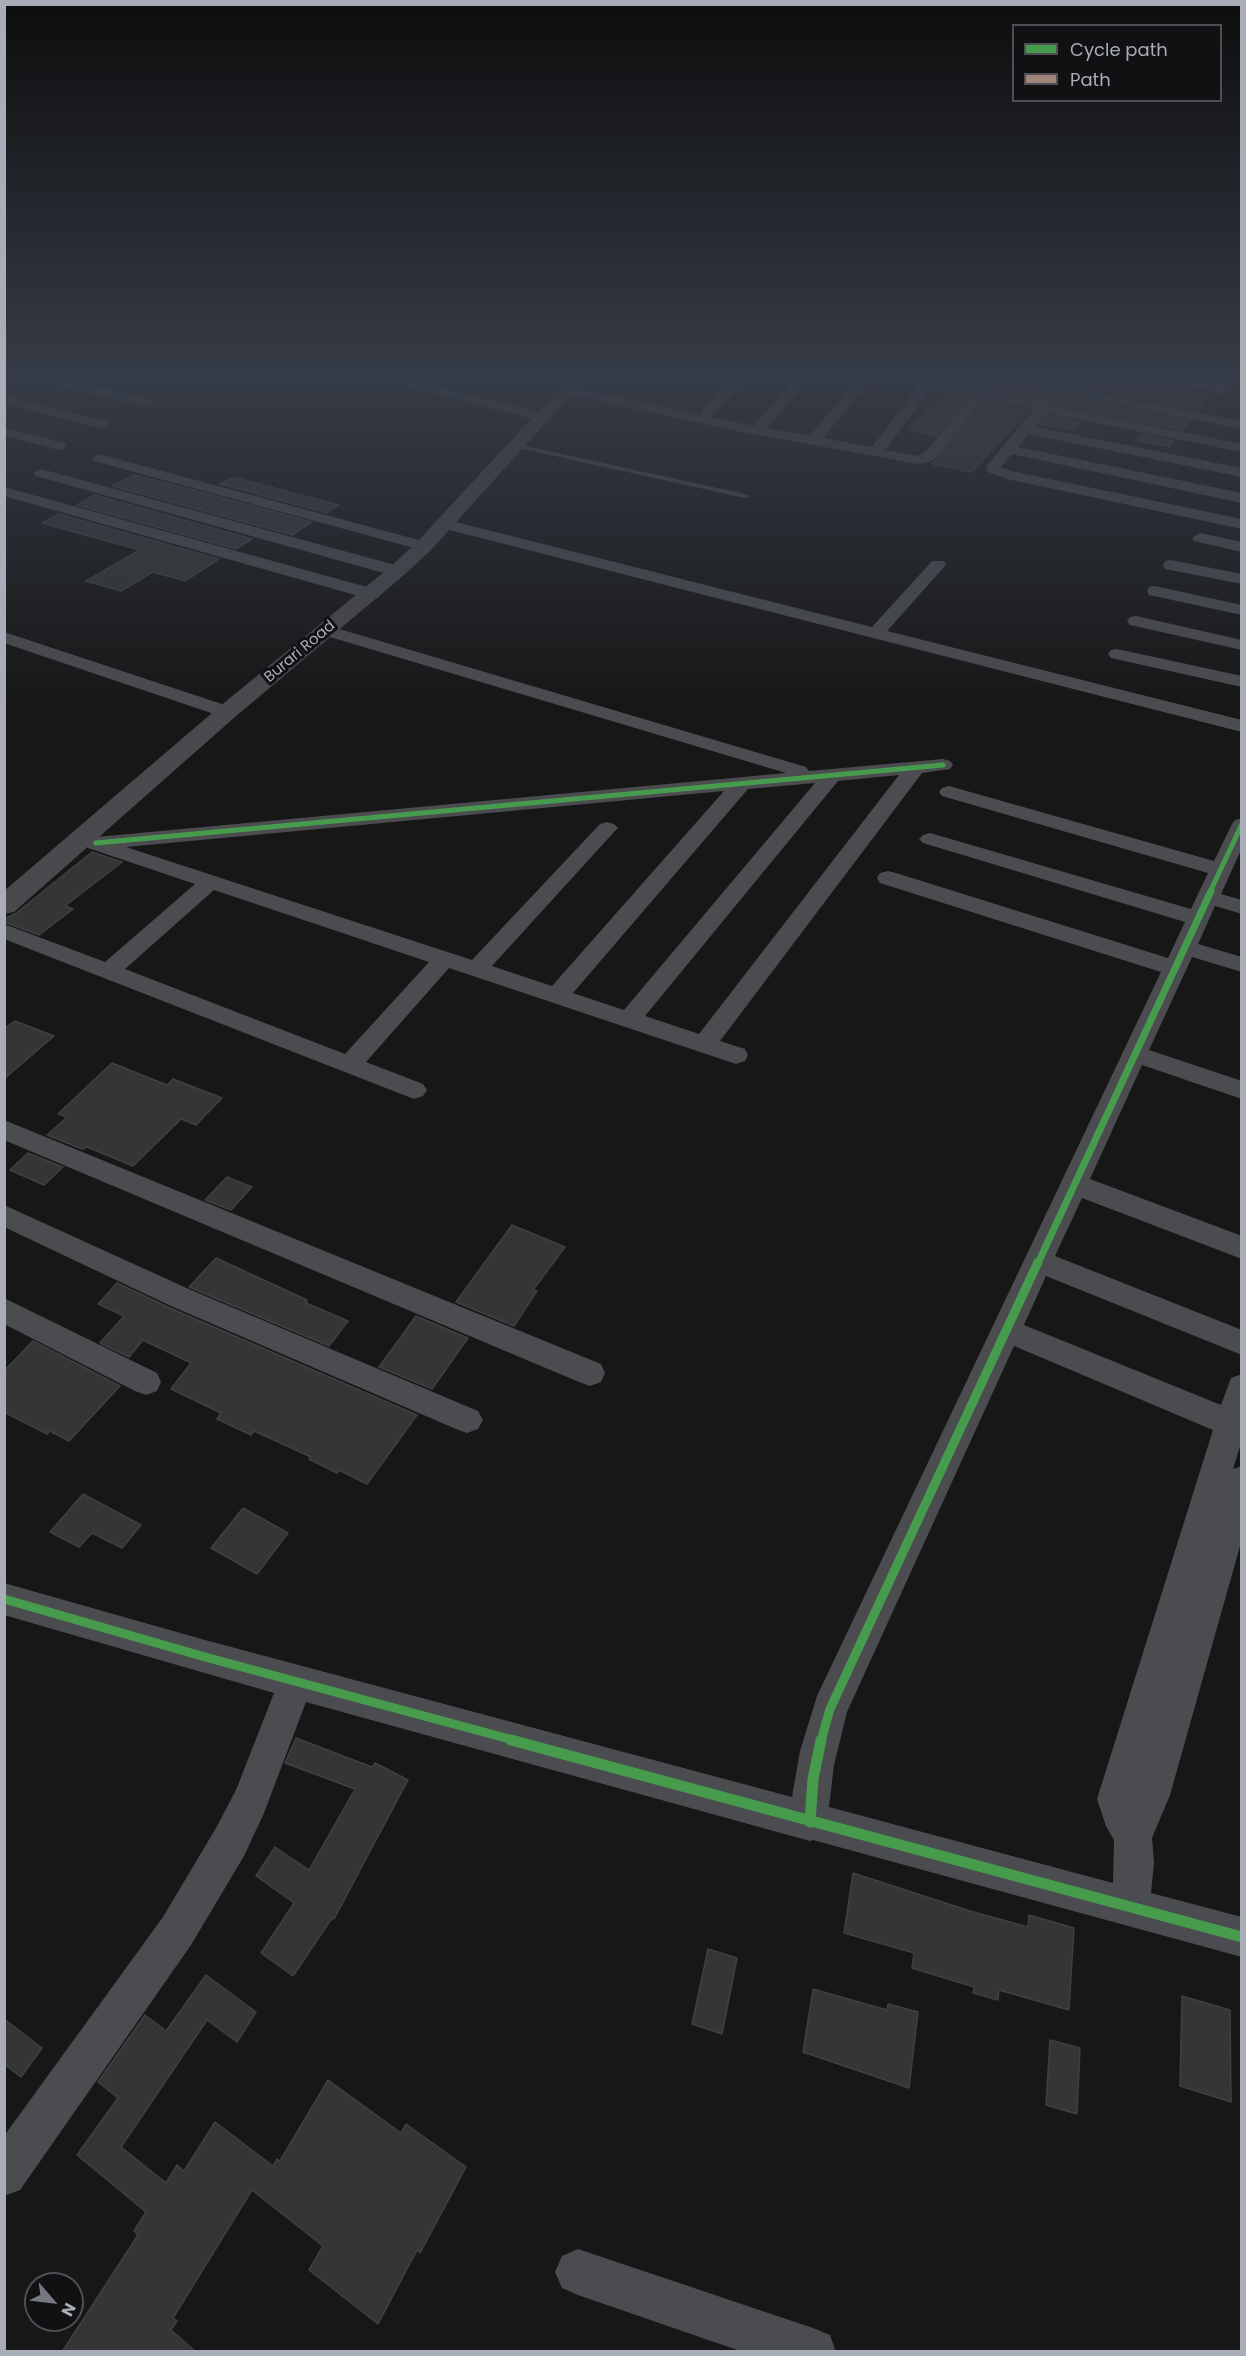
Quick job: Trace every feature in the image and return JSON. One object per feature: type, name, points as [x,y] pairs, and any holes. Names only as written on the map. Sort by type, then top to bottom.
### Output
[{"type":"main road","name":"Burari Road","points":[[4,906],[89,841],[228,712],[398,571],[424,546],[475,489]]},
{"type":"street","points":[[99,489],[398,571]]},
{"type":"street","points":[[213,489],[424,546]]},
{"type":"street","points":[[1079,489],[1241,523]]},
{"type":"street","points":[[1199,489],[1242,498]]},
{"type":"street","points":[[4,491],[372,594]]},
{"type":"street","points":[[444,524],[1242,726]]},
{"type":"street","points":[[1200,538],[1242,547]]},
{"type":"street","points":[[876,633],[938,564]]},
{"type":"street","points":[[1171,564],[1242,579]]},
{"type":"street","points":[[1155,591],[1242,610]]},
{"type":"street","points":[[1137,621],[1242,645]]},
{"type":"street","points":[[326,630],[823,775]]},
{"type":"street","points":[[4,637],[228,712]]},
{"type":"street","points":[[1117,654],[1242,681]]},
{"type":"street","points":[[89,841],[943,765]]},
{"type":"street","points":[[705,1044],[916,767]]},
{"type":"street","points":[[629,1020],[823,775]]},
{"type":"street","points":[[557,996],[743,782]]},
{"type":"street","points":[[810,1812],[821,1739],[830,1709],[1179,958],[1233,848],[949,792]]},
{"type":"street","points":[[477,969],[607,828]]},
{"type":"street","points":[[930,839],[1203,908],[1242,907]]},
{"type":"street","points":[[89,841],[736,1055]]},
{"type":"street","points":[[888,878],[1179,958],[1242,965]]},
{"type":"street","points":[[109,971],[211,881]]},
{"type":"street","points":[[4,931],[414,1090]]},
{"type":"street","points":[[350,1064],[445,958]]},
{"type":"street","points":[[1135,1054],[1242,1090]]},
{"type":"street","points":[[4,1129],[590,1373]]},
{"type":"street","points":[[1074,1184],[1242,1248]]},
{"type":"street","points":[[4,1215],[181,1298],[467,1420]]},
{"type":"street","points":[[1038,1261],[1242,1343]]},
{"type":"street","points":[[4,1310],[146,1382]]},
{"type":"street","points":[[1006,1330],[1230,1423]]},
{"type":"street","points":[[1132,1870],[1128,1827],[1120,1820],[1116,1799],[1242,1387]]},
{"type":"street","points":[[1132,1870],[1151,1795],[1242,1480]]},
{"type":"street","points":[[4,1599],[296,1681],[810,1812],[1132,1870],[1242,1937]]},
{"type":"street","points":[[4,2174],[177,1931],[203,1890],[251,1800],[296,1681]]},
{"type":"street","points":[[578,2272],[813,2352]]},
{"type":"lane","points":[[712,489],[744,496]]},
{"type":"building","points":[[123,489],[190,489],[312,522],[292,535]]},
{"type":"building","points":[[238,489],[278,489],[339,505],[327,513]]},
{"type":"building","points":[[95,495],[252,539],[236,549],[77,505]]},
{"type":"building","points":[[59,514],[219,559],[185,581],[153,572],[121,591],[86,581],[140,550],[42,523]]},
{"type":"building","points":[[92,852],[122,862],[65,906],[73,909],[39,935],[4,922],[4,919],[15,914]]},
{"type":"building","points":[[15,1021],[54,1036],[4,1079],[4,1029]]},
{"type":"building","points":[[112,1063],[167,1085],[173,1079],[222,1098],[196,1125],[181,1119],[133,1166],[87,1147],[82,1149],[47,1135],[67,1117],[58,1114]]},
{"type":"building","points":[[28,1153],[63,1167],[44,1185],[10,1170]]},
{"type":"building","points":[[227,1177],[252,1187],[231,1210],[205,1200]]},
{"type":"building","points":[[512,1225],[565,1247],[533,1290],[537,1291],[514,1326],[456,1302]]},
{"type":"building","points":[[216,1258],[307,1300],[306,1303],[348,1321],[329,1346],[189,1287]]},
{"type":"building","points":[[117,1283],[417,1415],[367,1484],[339,1470],[337,1473],[309,1459],[311,1457],[254,1431],[251,1435],[217,1419],[221,1413],[171,1389],[191,1363],[143,1340],[129,1357],[100,1343],[124,1316],[98,1304]]},
{"type":"building","points":[[416,1316],[468,1338],[432,1389],[379,1367]]},
{"type":"building","points":[[33,1341],[120,1386],[69,1441],[50,1431],[47,1434],[4,1412],[4,1371]]},
{"type":"building","points":[[83,1494],[141,1525],[122,1548],[92,1533],[79,1547],[50,1532]]},
{"type":"building","points":[[243,1508],[288,1533],[257,1574],[211,1548]]},
{"type":"building","points":[[296,1738],[372,1767],[375,1763],[408,1780],[334,1919],[332,1918],[293,1976],[261,1953],[294,1903],[256,1876],[275,1847],[309,1870],[355,1789],[285,1763]]},
{"type":"building","points":[[853,1873],[970,1911],[1028,1927],[1029,1915],[1074,1928],[1069,2010],[999,1990],[998,2000],[973,1993],[974,1987],[912,1968],[914,1953],[844,1933]]},
{"type":"building","points":[[708,1949],[737,1958],[722,2034],[692,2024]]},
{"type":"building","points":[[206,1975],[256,2012],[237,2042],[207,2020],[121,2147],[166,2183],[177,2165],[184,2171],[215,2122],[273,2166],[277,2159],[280,2161],[328,2080],[401,2133],[406,2124],[466,2167],[420,2253],[417,2250],[378,2324],[309,2270],[323,2246],[252,2190],[173,2318],[177,2321],[171,2330],[196,2352],[62,2352],[75,2332],[84,2332],[84,2318],[138,2235],[134,2231],[146,2212],[77,2155],[118,2098],[98,2082],[145,2015],[166,2031]]},
{"type":"building","points":[[813,1989],[887,2010],[888,2004],[918,2012],[909,2088],[803,2052]]},
{"type":"building","points":[[1182,1996],[1230,2010],[1231,2102],[1180,2086]]},
{"type":"building","points":[[4,2019],[42,2048],[21,2077],[4,2064]]},
{"type":"building","points":[[1050,2040],[1080,2048],[1077,2114],[1046,2105]]},
{"type":"cycle path","points":[[96,843],[943,765]]},
{"type":"cycle path","points":[[810,1822],[816,1765],[830,1709],[1242,824]]},
{"type":"cycle path","points":[[4,1599],[205,1657],[1242,1937]]}]
